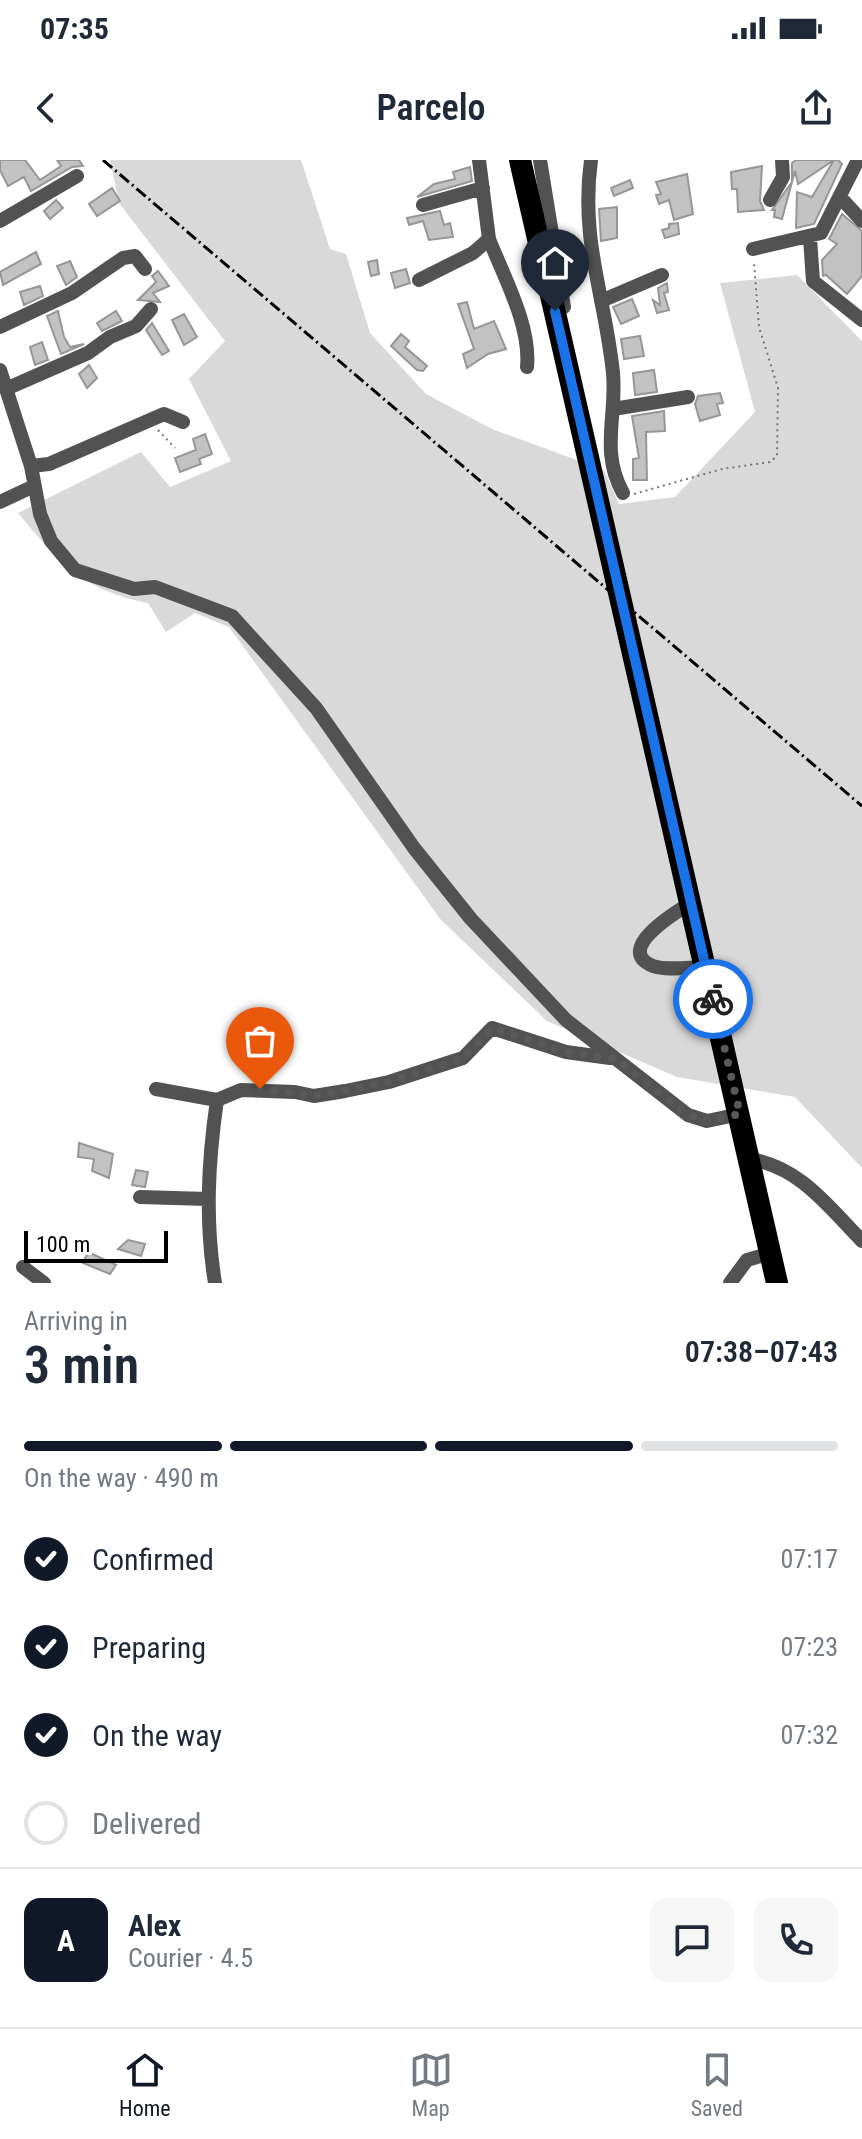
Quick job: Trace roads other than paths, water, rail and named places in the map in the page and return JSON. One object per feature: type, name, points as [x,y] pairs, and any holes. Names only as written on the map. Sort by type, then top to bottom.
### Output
[{"type":"highway","points":[[520,160],[777,1283]]},
{"type":"street","points":[[479,160],[489,239],[514,304],[528,354],[527,367]]},
{"type":"street","points":[[540,160],[596,493]]},
{"type":"street","points":[[591,160],[586,198],[587,236],[610,344],[613,409],[608,429],[609,446],[623,493]]},
{"type":"street","points":[[770,200],[783,177],[782,160]]},
{"type":"street","points":[[753,249],[810,238],[827,225],[858,160]]},
{"type":"street","points":[[0,221],[77,176]]},
{"type":"street","points":[[423,205],[483,188]]},
{"type":"street","points":[[841,198],[862,221]]},
{"type":"street","points":[[810,238],[813,281],[862,320]]},
{"type":"street","points":[[419,280],[473,253],[489,239]]},
{"type":"street","points":[[0,327],[72,293],[123,258],[135,256],[145,269]]},
{"type":"street","points":[[601,301],[662,275]]},
{"type":"street","points":[[8,388],[88,353],[110,337],[136,326],[151,309]]},
{"type":"street","points":[[0,370],[8,388],[51,541],[75,570],[134,589],[155,587],[232,616],[316,708],[414,848],[471,919],[566,1020],[688,1115],[707,1121],[740,1114]]},
{"type":"street","points":[[613,409],[688,397]]},
{"type":"street","points":[[31,466],[49,464],[151,419],[170,414],[183,422]]},
{"type":"street","points":[[0,502],[34,486]]},
{"type":"street","points":[[689,904],[650,930],[642,946],[642,956],[650,965],[659,967],[705,967]]},
{"type":"street","points":[[156,1089],[217,1100],[241,1090],[295,1092],[314,1096],[389,1082],[463,1058],[492,1028],[566,1052],[616,1059]]},
{"type":"street","points":[[215,1283],[207,1237],[217,1100]]},
{"type":"street","points":[[749,1159],[772,1162],[796,1175],[862,1241]]},
{"type":"street","points":[[140,1197],[208,1199]]},
{"type":"street","points":[[730,1283],[747,1260],[771,1253]]},
{"type":"street","points":[[23,1267],[44,1283]]},
{"type":"railway","points":[[103,160],[862,806]]}]
